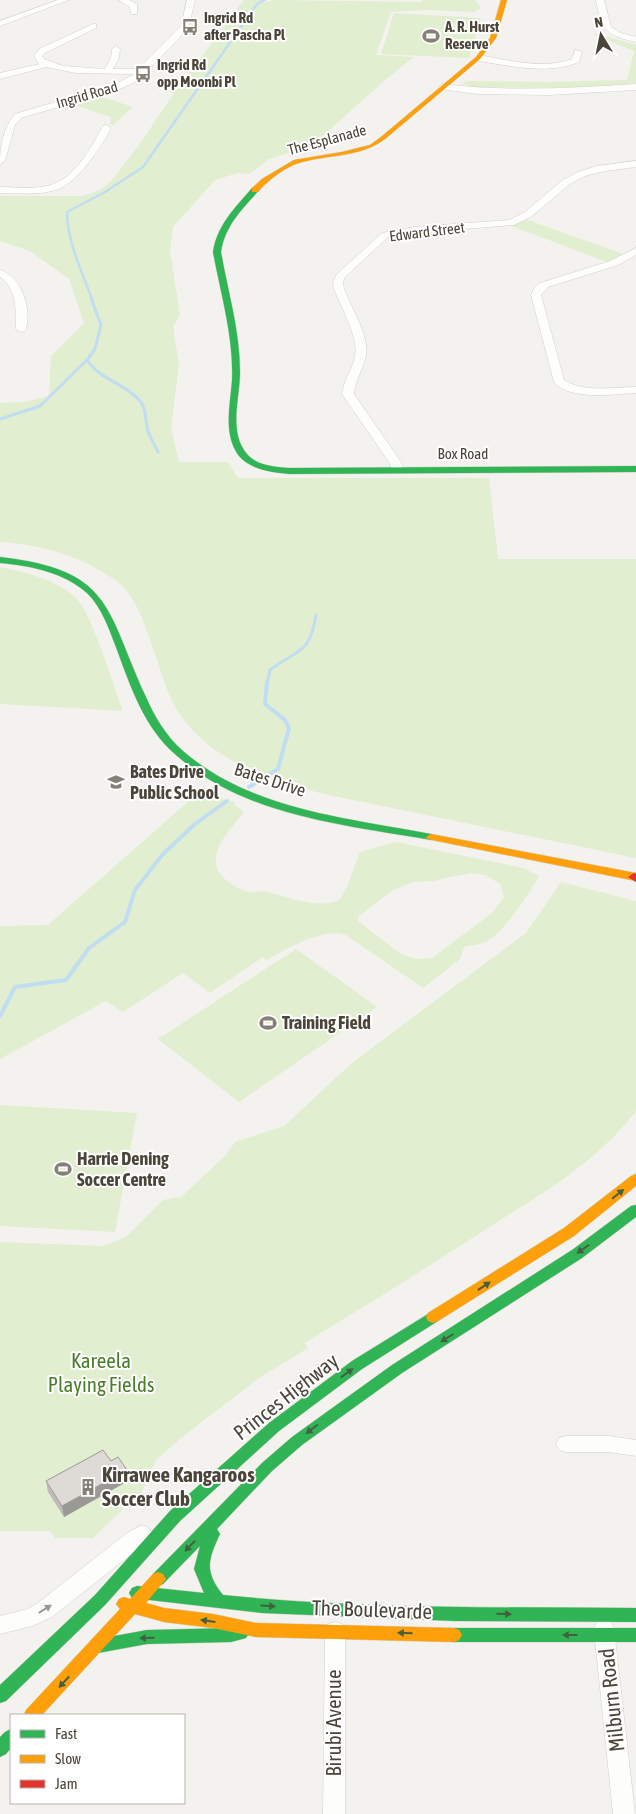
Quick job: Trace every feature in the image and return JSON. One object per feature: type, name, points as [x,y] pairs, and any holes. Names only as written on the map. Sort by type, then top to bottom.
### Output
[{"type":"main road","name":"The Esplanade","points":[[289,470],[271,469],[253,463],[239,448],[234,420],[237,363],[220,276],[217,252],[218,238],[226,222],[264,180],[296,161],[343,154],[372,146],[478,58],[493,38],[501,16],[504,0]]},
{"type":"main road","name":"Box Road","points":[[289,470],[636,469]]},
{"type":"main road","name":"Bates Drive","points":[[0,560],[33,564],[74,581],[92,593],[105,610],[143,702],[171,746],[191,763],[240,792],[320,814],[550,862],[635,877]]},
{"type":"main road","name":"Princes Highway","points":[[3,1685],[100,1600],[175,1516],[274,1427],[357,1366],[569,1232],[636,1179]]},
{"type":"main road","points":[[33,1714],[142,1594],[267,1467],[297,1441],[326,1418],[397,1369],[577,1254],[636,1210]]},
{"type":"main road","points":[[219,1602],[201,1576],[200,1568],[203,1554],[224,1511]]},
{"type":"main road","name":"The Boulevarde","points":[[108,1590],[219,1602],[456,1614],[604,1625],[636,1635]]},
{"type":"main road","name":"The Boulevarde","points":[[100,1600],[164,1615],[213,1621],[256,1630],[454,1635],[604,1625],[636,1615]]},
{"type":"main road","name":"The Boulevarde","points":[[95,1647],[118,1640],[231,1635],[256,1630]]},
{"type":"main road","points":[[0,1749],[10,1738]]},
{"type":"street","points":[[0,24],[65,0]]},
{"type":"street","points":[[123,0],[134,6],[134,12]]},
{"type":"street","name":"Ingrid Road","points":[[0,161],[2,146],[11,125],[18,116],[132,81],[186,27],[191,0]]},
{"type":"street","points":[[600,0],[604,25],[608,30],[636,40]]},
{"type":"street","points":[[93,26],[42,51],[38,56],[40,60],[63,68],[140,72]]},
{"type":"street","points":[[108,70],[115,58],[116,49]]},
{"type":"street","points":[[478,58],[534,66],[573,64],[578,52]]},
{"type":"street","points":[[0,76],[47,64]]},
{"type":"street","points":[[443,87],[477,91],[541,92],[608,90],[636,87]]},
{"type":"street","points":[[0,190],[40,191],[62,186],[73,178],[103,136],[106,128]]},
{"type":"street","name":"Edward Street","points":[[397,469],[395,462],[348,394],[348,386],[360,353],[359,341],[339,289],[338,282],[341,276],[385,235],[414,230],[511,223],[524,218],[575,177],[590,172],[636,164]]},
{"type":"street","points":[[636,250],[614,263],[544,285],[538,290],[536,295],[558,382],[564,387],[575,390],[636,390]]},
{"type":"street","points":[[0,273],[10,278],[15,286],[21,311],[21,329]]},
{"type":"street","points":[[566,1444],[609,1444],[636,1448]]},
{"type":"street","points":[[0,1624],[32,1617],[45,1610],[134,1539],[175,1516]]},
{"type":"street","name":"Milburn Road","points":[[604,1625],[624,1814]]},
{"type":"street","name":"Birubi Avenue","points":[[334,1814],[335,1631]]},
{"type":"green space","points":[[244,0],[262,0],[259,4],[274,0],[422,2],[422,0],[475,0],[481,8],[474,12],[427,10],[391,12],[376,55],[414,57],[386,79],[313,145],[269,159],[250,174],[238,173],[215,180],[173,227],[170,251],[180,315],[173,326],[179,365],[171,428],[179,462],[228,462],[238,478],[489,478],[498,559],[636,559],[636,858],[324,794],[285,783],[247,768],[229,759],[212,747],[196,734],[178,712],[166,688],[138,609],[119,583],[95,567],[56,551],[0,542],[0,403],[24,402],[49,396],[51,356],[84,323],[69,279],[30,251],[0,241],[0,196],[83,196],[100,190],[110,182]]},
{"type":"green space","name":"A. R. Hurst Reserve","points":[[394,13],[481,18],[469,58],[381,54]]},
{"type":"green space","points":[[595,33],[636,45],[636,83],[534,88],[473,87],[462,84],[466,81],[627,80],[634,51],[594,35]]},
{"type":"green space","points":[[100,96],[133,107],[113,125],[110,124],[111,117],[71,104]]},
{"type":"green space","points":[[528,220],[623,254],[607,262],[509,225]]},
{"type":"green space","points":[[0,567],[30,574],[49,581],[75,597],[95,632],[123,711],[0,704]]},
{"type":"green space","points":[[199,792],[234,802],[244,812],[220,845],[216,863],[219,872],[226,880],[237,888],[247,891],[266,891],[314,903],[332,903],[341,897],[360,852],[396,842],[523,868],[539,876],[509,921],[494,936],[485,942],[464,947],[460,959],[423,988],[346,935],[337,933],[327,934],[305,940],[267,960],[263,957],[210,993],[183,973],[123,1012],[106,1001],[0,1059],[0,926],[48,925]],"holes":[[[470,873],[486,875],[500,884],[504,897],[492,913],[432,958],[416,959],[401,954],[358,921],[359,916],[393,890],[413,882],[433,881]]]},
{"type":"green space","name":"Kareela Playing Fields","points":[[561,882],[636,901],[636,1111],[620,1130],[568,1176],[305,1343],[308,1348],[259,1378],[181,1438],[156,1460],[142,1491],[93,1538],[55,1538],[50,1531],[0,1531],[0,1242],[103,1246],[126,1237],[163,1200],[181,1197],[225,1156],[235,1142],[284,1126],[353,1062],[526,933]]},
{"type":"green space","name":"Training Field","points":[[296,949],[377,1007],[239,1102],[158,1039]]},
{"type":"green space","name":"Harrie Dening Soccer Centre","points":[[0,1105],[137,1113],[115,1232],[0,1226]]},
{"type":"building","points":[[103,1450],[111,1461],[118,1457],[127,1470],[62,1506],[46,1481]]},
{"type":"waterway","points":[[92,299],[72,245],[67,212],[105,192],[143,167],[257,4],[265,0]]},
{"type":"waterway","points":[[87,360],[95,349],[101,325],[91,298]]},
{"type":"waterway","points":[[0,419],[40,406],[87,360]]},
{"type":"waterway","points":[[87,360],[92,367],[140,401],[145,411],[149,434],[158,452]]},
{"type":"waterway","points":[[267,684],[270,670],[295,654],[306,644],[316,615]]},
{"type":"waterway","points":[[249,787],[278,769],[289,728],[285,720],[265,704],[267,682]]},
{"type":"waterway","points":[[0,1016],[15,987],[66,980],[89,948],[125,922],[135,890],[163,854],[195,824],[227,801]]},
{"type":"traffic: fast","points":[[255,190],[225,226],[218,242],[217,252],[236,358],[233,415],[234,436],[243,455],[253,463],[264,467],[289,471],[636,469]]},
{"type":"traffic: fast","points":[[0,560],[24,563],[60,573],[81,584],[91,592],[108,617],[144,703],[159,730],[179,753],[205,773],[233,788],[265,801],[298,811],[431,837]]},
{"type":"traffic: fast","points":[[158,1579],[267,1467],[297,1441],[397,1369],[577,1254],[636,1210]]},
{"type":"traffic: fast","points":[[0,1696],[100,1600],[175,1516],[274,1427],[357,1365],[433,1317]]},
{"type":"traffic: fast","points":[[213,1534],[204,1554],[202,1569],[207,1584],[219,1602]]},
{"type":"traffic: fast","points":[[137,1593],[262,1606],[455,1614],[636,1615]]},
{"type":"traffic: fast","points":[[98,1646],[147,1637],[231,1635],[241,1633]]},
{"type":"traffic: fast","points":[[454,1635],[636,1635]]},
{"type":"traffic: fast","points":[[0,1749],[10,1738]]},
{"type":"traffic: slow","points":[[255,190],[264,180],[296,161],[343,154],[372,146],[383,138],[478,58],[493,38],[504,0]]},
{"type":"traffic: slow","points":[[431,837],[636,877]]},
{"type":"traffic: slow","points":[[433,1317],[569,1232],[636,1179]]},
{"type":"traffic: slow","points":[[33,1714],[158,1579]]},
{"type":"traffic: slow","points":[[124,1604],[164,1615],[213,1621],[256,1630],[454,1635]]},
{"type":"place","name":"Ingrid Rd after Pascha Pl","points":[[190,27]]},
{"type":"place","name":"A. R. Hurst Reserve","points":[[431,36]]},
{"type":"place","name":"Ingrid Rd opp Moonbi Pl","points":[[143,74]]},
{"type":"place","name":"Bates Drive Public School","points":[[116,782]]},
{"type":"place","name":"Training Field","points":[[268,1023]]},
{"type":"place","name":"Harrie Dening Soccer Centre","points":[[63,1169]]},
{"type":"place","name":"Kirrawee Kangaroos Soccer Club","points":[[88,1487]]}]
